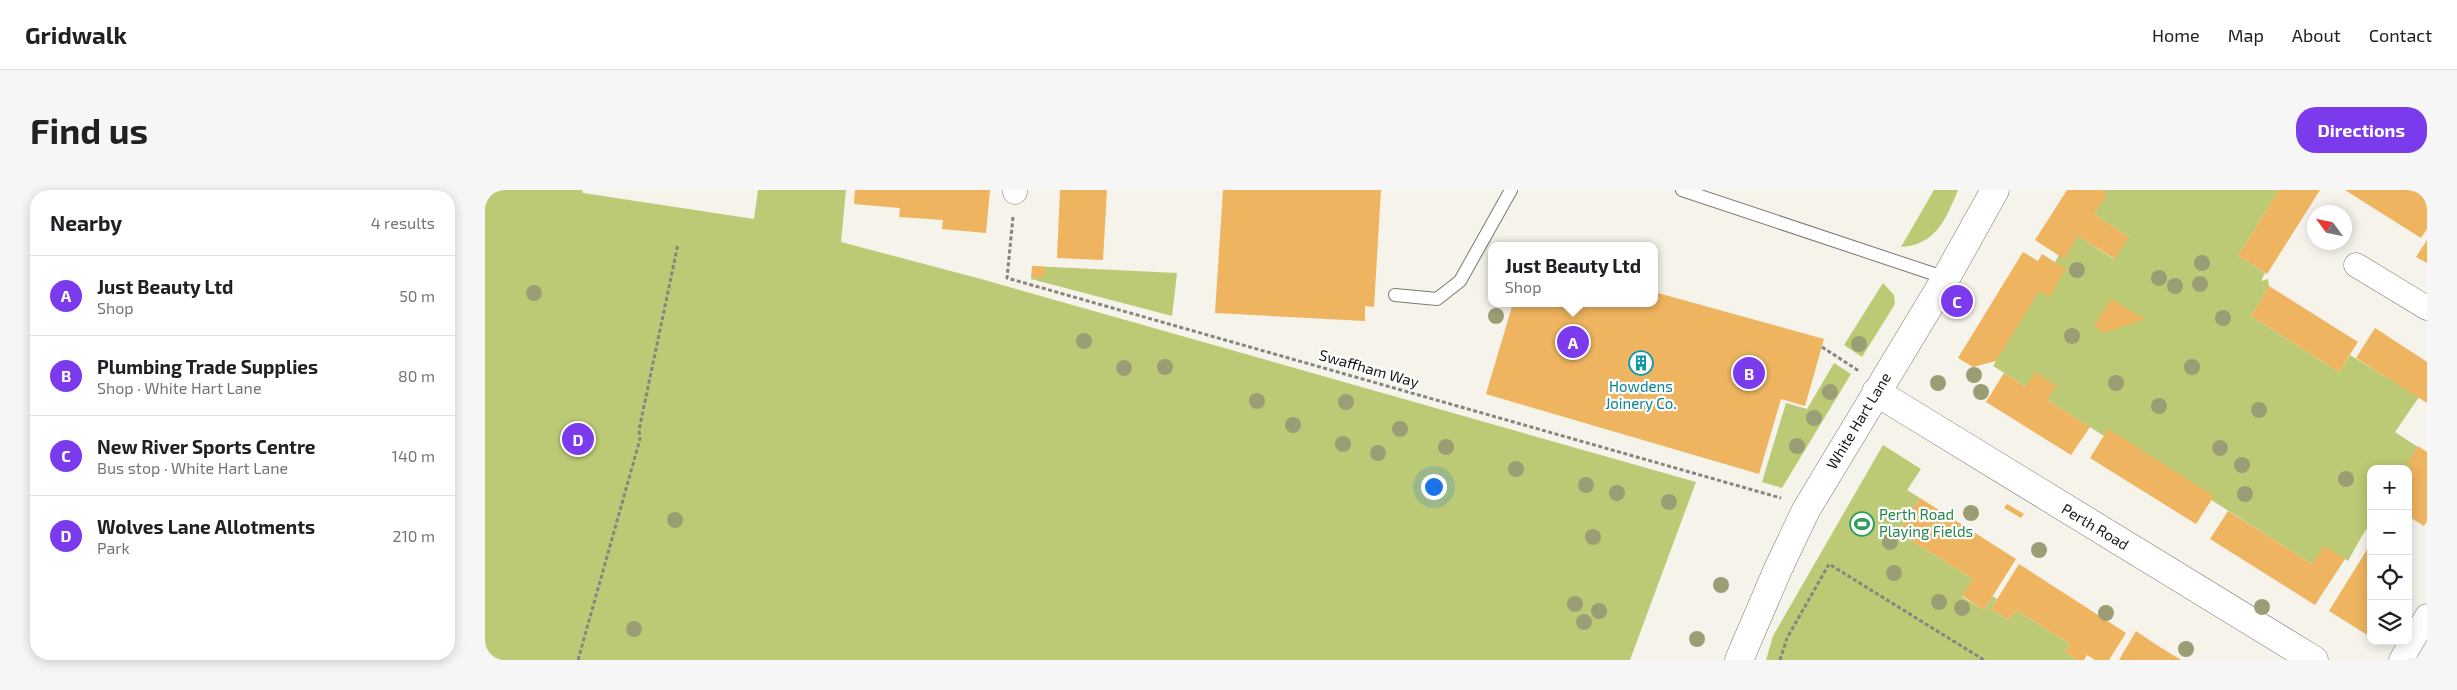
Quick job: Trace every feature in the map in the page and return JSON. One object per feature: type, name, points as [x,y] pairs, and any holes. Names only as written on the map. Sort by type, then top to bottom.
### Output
[{"type":"street","name":"White Hart Lane","points":[[1739,660],[1774,577],[1870,383],[1946,278],[1994,195]]},
{"type":"street","points":[[2356,265],[2427,308]]},
{"type":"street","name":"Perth Road","points":[[1870,383],[2314,660]]},
{"type":"street","points":[[2401,660],[2427,616]]},
{"type":"lane","points":[[1395,296],[1437,299],[1460,281],[1511,190]]},
{"type":"lane","points":[[1682,190],[1946,278]]},
{"type":"path","name":"Swaffham Way","points":[[1015,191],[1007,278],[1787,500],[1806,510]]},
{"type":"path","points":[[578,660],[640,439],[639,430],[678,244]]},
{"type":"path","points":[[1822,347],[1870,383]]},
{"type":"path","points":[[1779,660],[1787,638],[1829,564],[1984,660]]},
{"type":"green space","points":[[485,190],[582,190],[583,193],[754,219],[758,190],[846,190],[841,242],[981,279],[1696,482],[1630,660],[485,660]]},
{"type":"green space","points":[[1934,190],[1958,190],[1944,220],[1931,236],[1913,245],[1901,247]]},
{"type":"green space","points":[[2101,190],[2279,190],[2238,256],[2265,273],[2261,281],[2268,279],[2269,286],[2251,316],[2339,372],[2350,355],[2419,397],[2395,432],[2427,453],[2412,473],[2412,465],[2367,465],[2367,527],[2348,561],[2345,559],[2312,564],[2106,433],[2104,436],[1993,366],[2059,255],[2078,236],[2114,259],[2129,237],[2094,214],[2106,194]]},
{"type":"green space","points":[[1032,266],[1177,273],[1172,316],[1031,279]]},
{"type":"green space","points":[[1883,283],[1894,295],[1895,304],[1862,357],[1844,345]]},
{"type":"green space","points":[[1834,363],[1851,374],[1782,488],[1762,482],[1786,403],[1807,409]]},
{"type":"green space","name":"Perth Road Playing Fields","points":[[1883,445],[1921,469],[1907,490],[1920,498],[1898,532],[1973,579],[1962,597],[1984,610],[1993,596],[1997,599],[1991,609],[2009,620],[2016,610],[2070,644],[2065,652],[2077,660],[1766,660],[1773,636]]},
{"type":"building","points":[[855,190],[990,190],[986,233],[942,229],[943,220],[899,217],[900,208],[854,204]]},
{"type":"building","points":[[1060,190],[1107,190],[1103,260],[1057,258]]},
{"type":"building","points":[[1223,190],[1381,190],[1374,307],[1365,306],[1365,321],[1215,313]]},
{"type":"building","points":[[2067,190],[2101,190],[2107,194],[2094,214],[2129,237],[2115,259],[2078,236],[2064,259],[2035,240]]},
{"type":"building","points":[[2279,190],[2320,190],[2311,205],[2307,205],[2307,211],[2267,274],[2238,256]]},
{"type":"building","points":[[2345,190],[2427,190],[2427,229],[2421,238]]},
{"type":"building","points":[[2427,240],[2427,263],[2416,257]]},
{"type":"building","points":[[2023,252],[2038,261],[2042,254],[2066,269],[2049,297],[2039,291],[1996,361],[1973,367],[1958,358]]},
{"type":"building","points":[[1032,266],[1045,267],[1044,277],[1032,277]]},
{"type":"building","points":[[2269,286],[2358,342],[2339,372],[2251,316]]},
{"type":"building","points":[[1967,290],[1971,293],[1960,310],[1956,307]]},
{"type":"building","points":[[1658,293],[1824,339],[1805,406],[1781,399],[1759,474],[1486,394],[1512,307],[1658,307]]},
{"type":"building","points":[[2111,299],[2145,319],[2104,333],[2094,326]]},
{"type":"building","points":[[2375,328],[2427,362],[2427,403],[2356,358]]},
{"type":"building","points":[[2035,372],[2056,386],[2047,400],[2090,427],[2071,455],[1986,402],[2004,373],[2026,387]]},
{"type":"building","points":[[2108,429],[2214,496],[2196,524],[2090,458]]},
{"type":"building","points":[[2418,446],[2427,452],[2427,521],[2424,526],[2412,518],[2412,465],[2407,464]]},
{"type":"building","points":[[1920,498],[2016,559],[1984,610],[1962,596],[1973,579],[1898,532]]},
{"type":"building","points":[[2007,504],[2024,514],[2021,518],[2004,508]]},
{"type":"building","points":[[2228,511],[2312,564],[2324,546],[2345,559],[2315,605],[2210,539]]},
{"type":"building","points":[[2367,549],[2367,635],[2329,611]]},
{"type":"building","points":[[2019,564],[2126,633],[2109,660],[2095,660],[2087,655],[2084,660],[2077,660],[2065,652],[2070,644],[2016,610],[2009,620],[1991,609]]},
{"type":"building","points":[[2136,631],[2155,644],[2181,660],[2119,660]]},
{"type":"place","name":"New River Sports Centre","points":[[1957,301]]},
{"type":"place","name":"Just Beauty Ltd","points":[[1573,342]]},
{"type":"place","name":"Howdens Joinery Co.","points":[[1641,363]]},
{"type":"place","name":"Plumbing Trade Supplies","points":[[1749,373]]},
{"type":"place","name":"Wolves Lane Allotments","points":[[578,439]]},
{"type":"place","name":"Perth Road Playing Fields","points":[[1862,524]]}]
